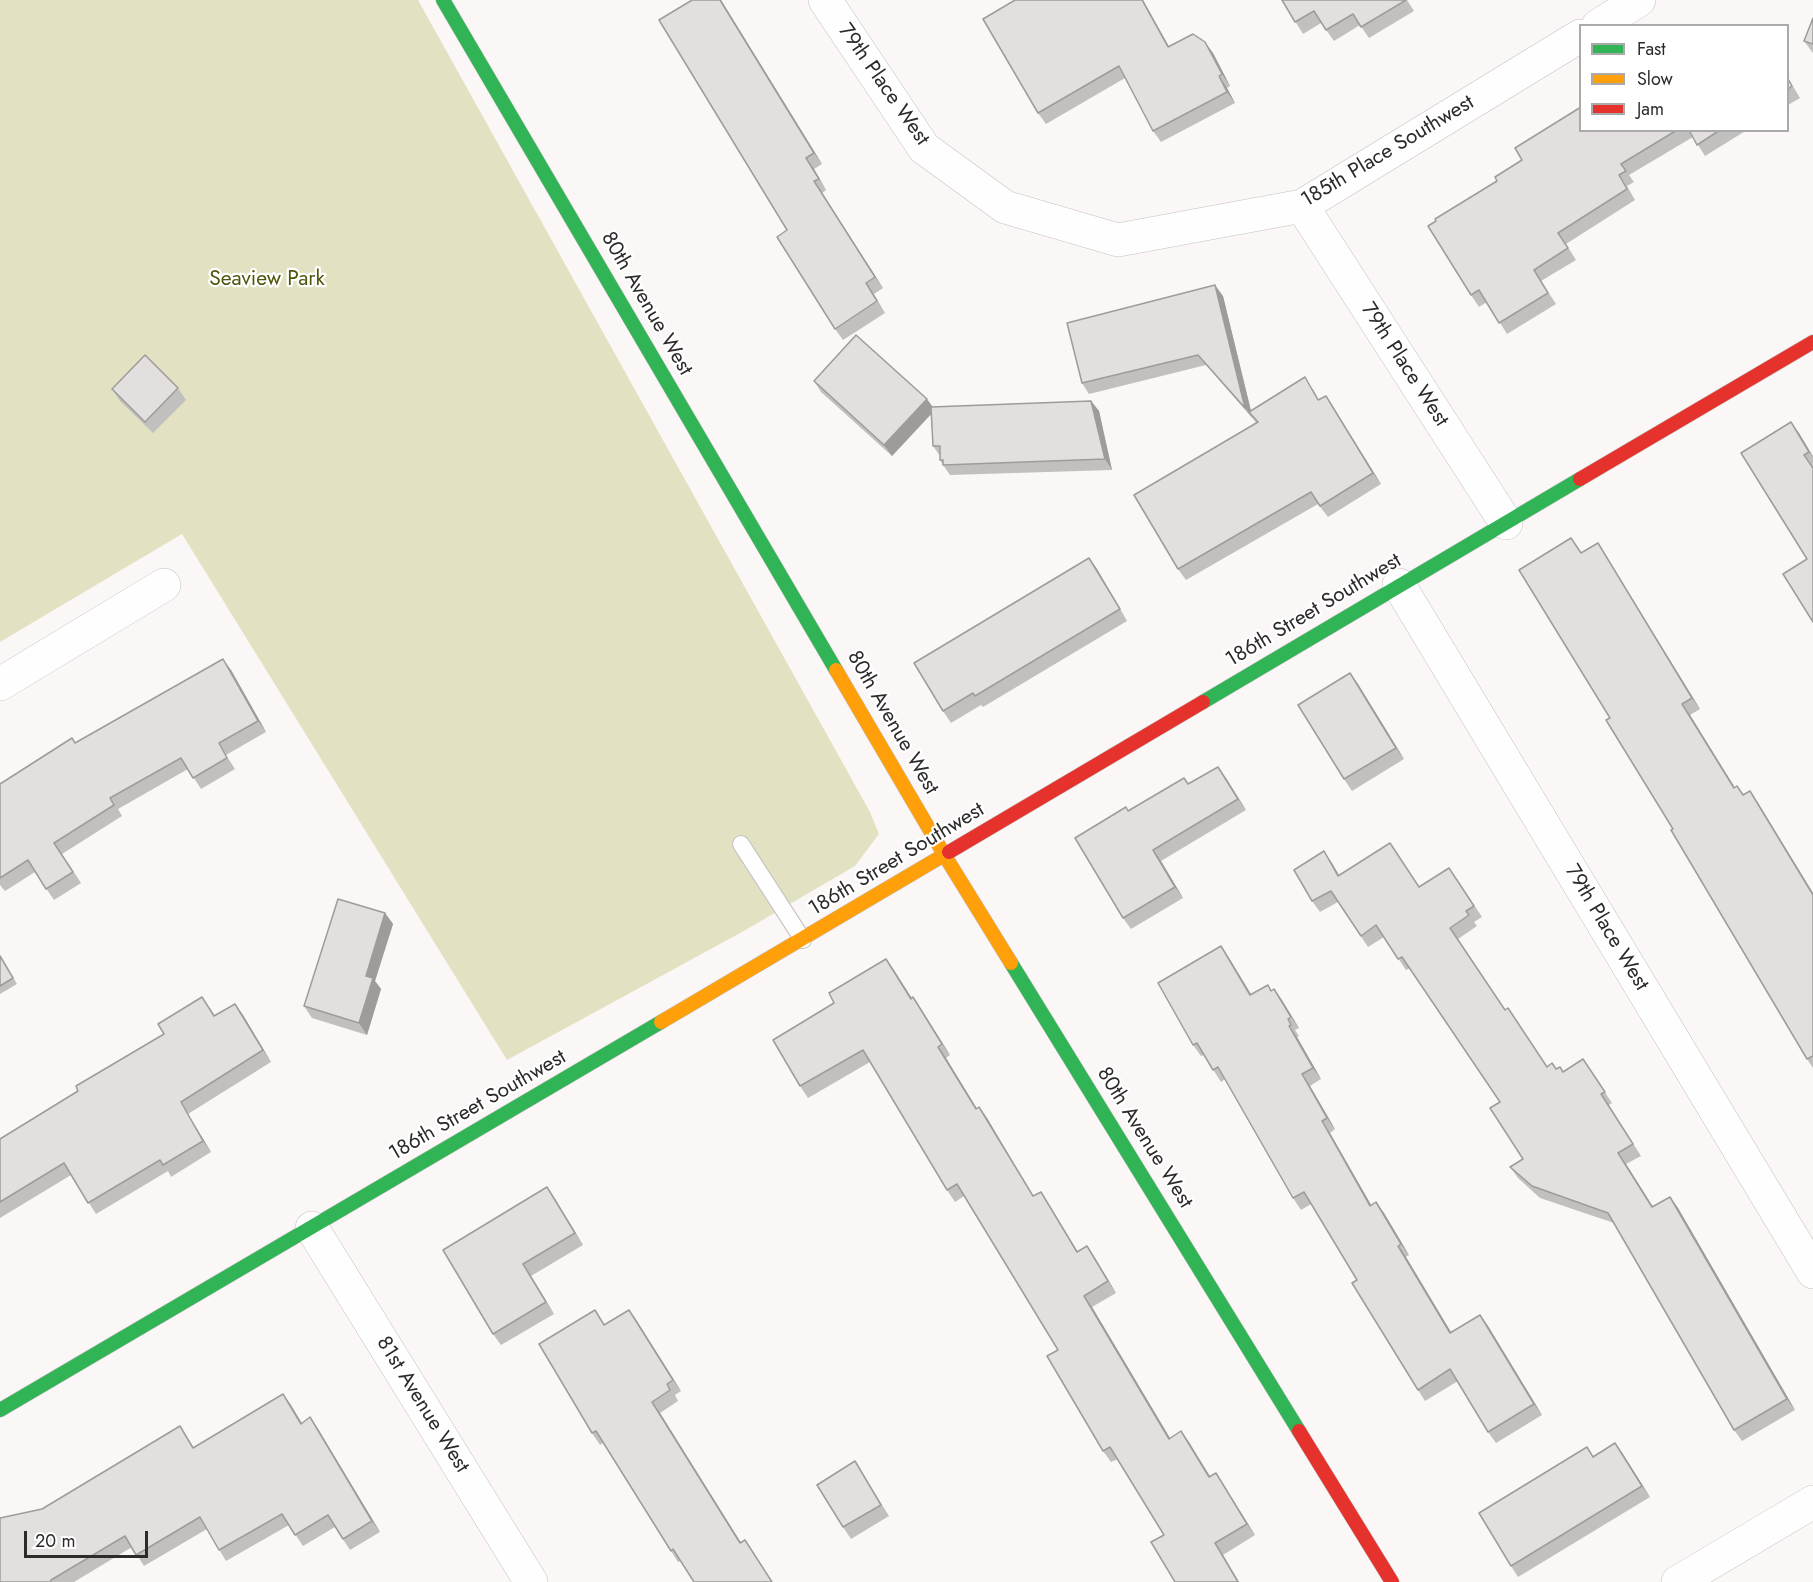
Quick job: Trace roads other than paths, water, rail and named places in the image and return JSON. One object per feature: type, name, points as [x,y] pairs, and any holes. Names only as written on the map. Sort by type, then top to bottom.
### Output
[{"type":"street","name":"80th Avenue West","points":[[443,0],[945,856],[1392,1582]]},
{"type":"street","name":"79th Place West","points":[[825,0],[924,148],[1005,207]]},
{"type":"street","points":[[1601,24],[1639,0]]},
{"type":"street","name":"185th Place Southwest","points":[[1005,207],[1118,240],[1302,206],[1579,37]]},
{"type":"street","name":"79th Place West","points":[[1302,206],[1506,523]]},
{"type":"street","name":"186th Street Southwest","points":[[0,1410],[945,856],[1399,585],[1813,342]]},
{"type":"street","points":[[0,684],[164,585]]},
{"type":"street","name":"79th Place West","points":[[1399,585],[1813,1272]]},
{"type":"street","name":"81st Avenue West","points":[[312,1228],[531,1582]]},
{"type":"street","points":[[1678,1582],[1813,1502]]},
{"type":"lane","points":[[741,844],[802,940]]},
{"type":"park label","name":"Seaview Park","points":[[267,280]]}]
